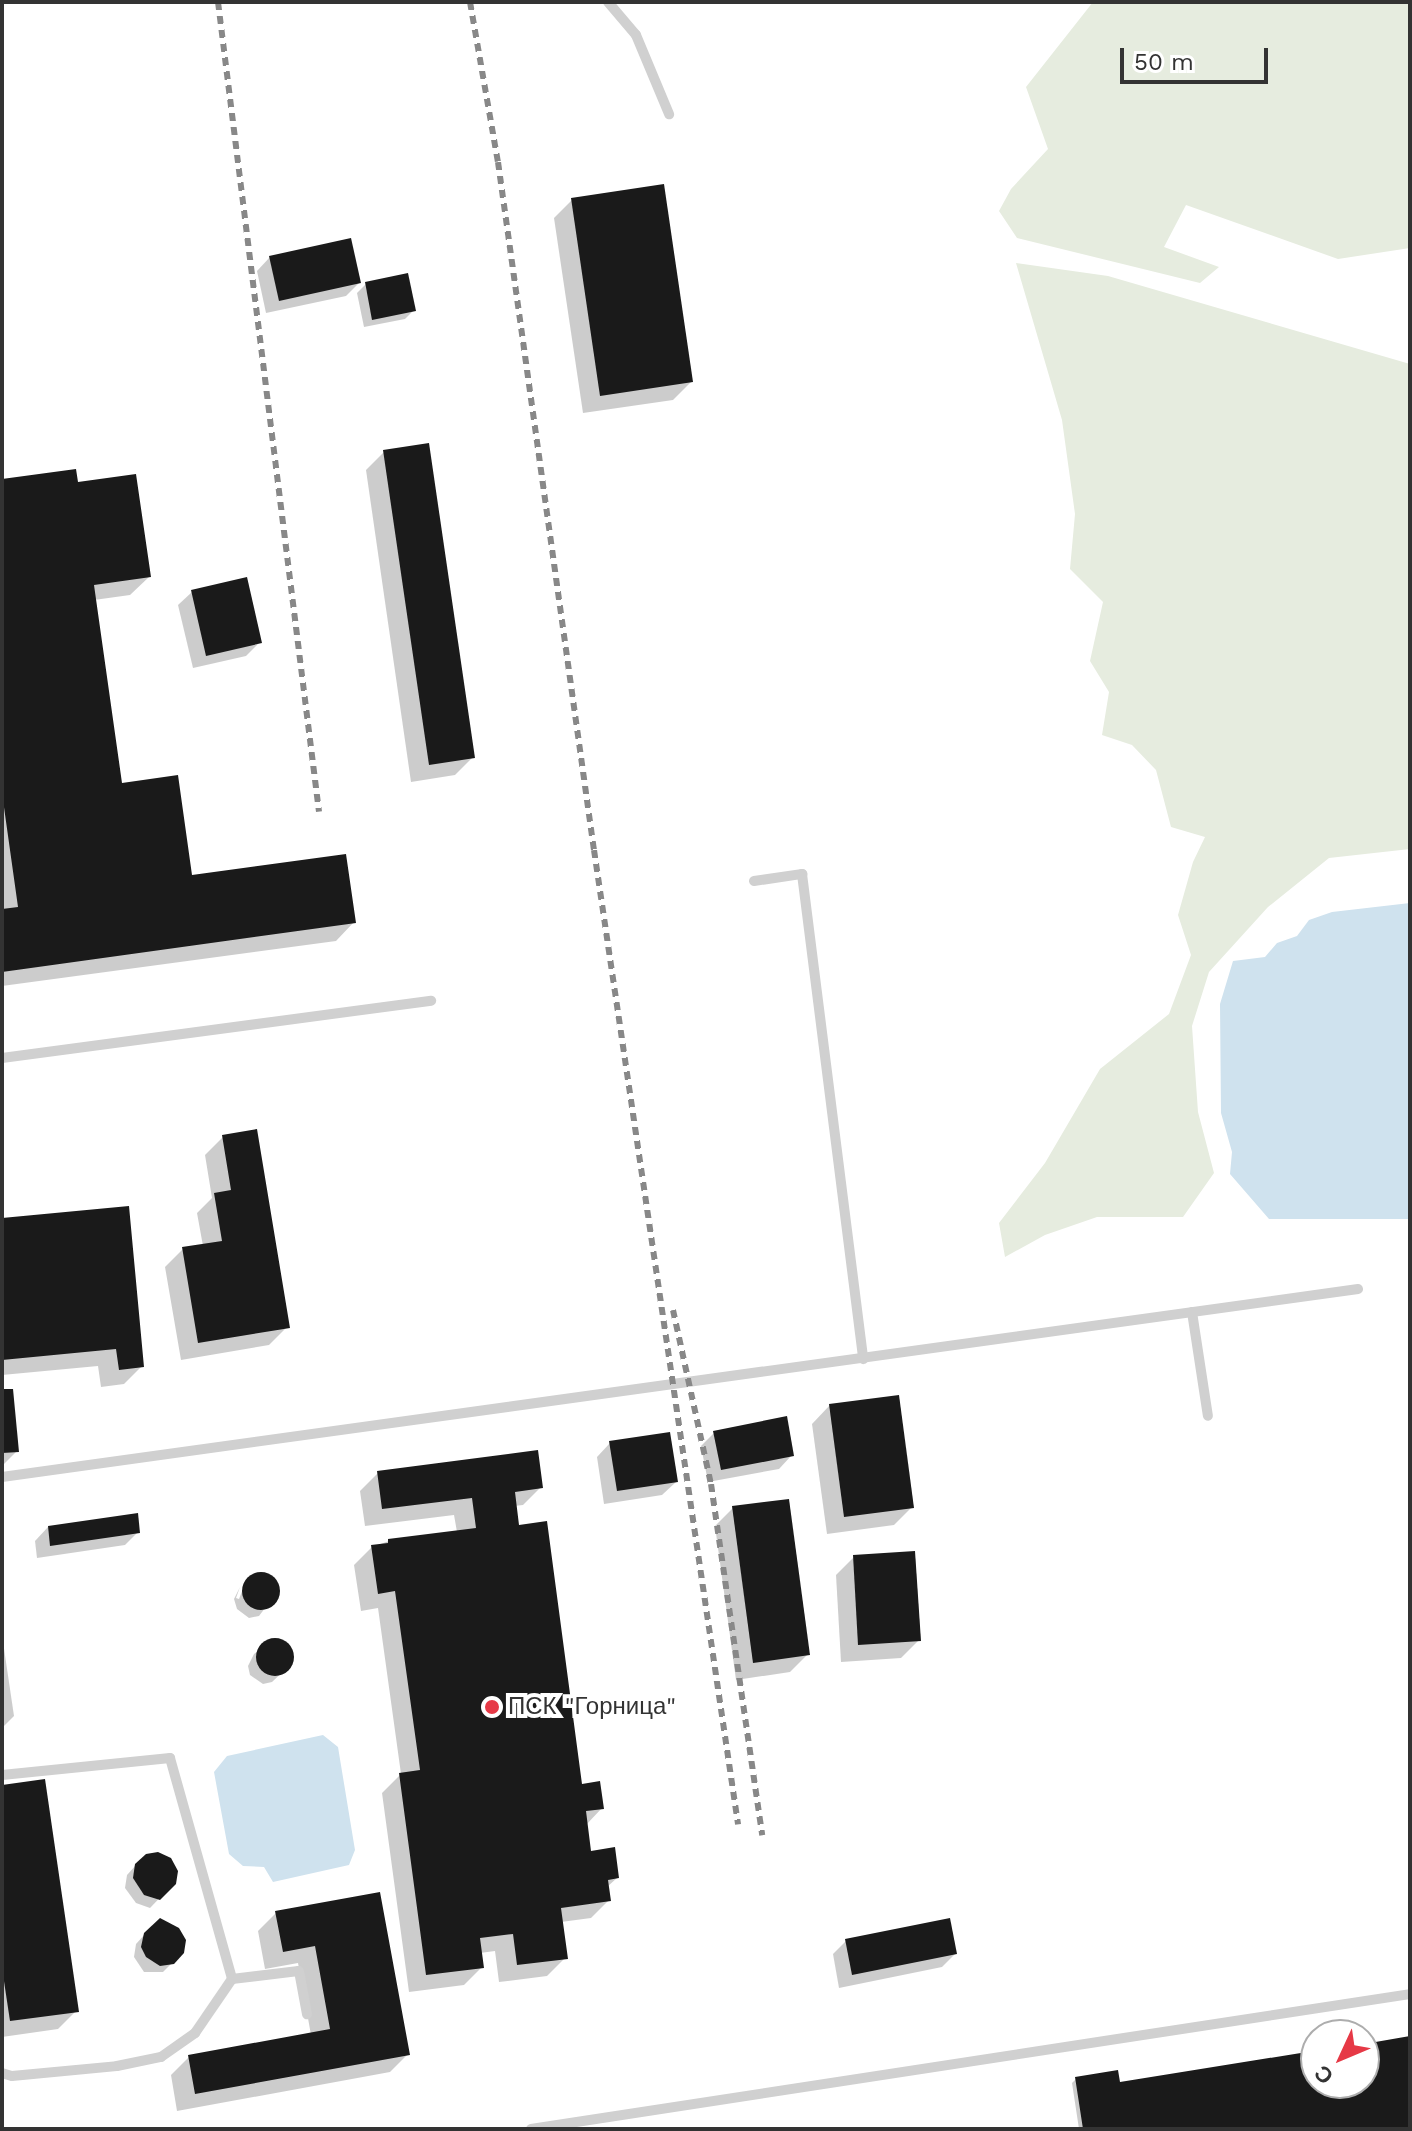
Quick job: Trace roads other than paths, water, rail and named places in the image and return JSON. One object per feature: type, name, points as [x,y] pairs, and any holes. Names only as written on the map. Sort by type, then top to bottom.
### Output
[{"type":"lane","points":[[608,2],[636,35],[669,114]]},
{"type":"lane","points":[[754,881],[802,874],[863,1359]]},
{"type":"lane","points":[[2,1058],[431,1001]]},
{"type":"lane","points":[[2,1477],[1358,1289]]},
{"type":"lane","points":[[1192,1312],[1208,1416]]},
{"type":"lane","points":[[2,1775],[170,1758],[232,1979]]},
{"type":"lane","points":[[2,2073],[12,2076],[117,2066],[161,2057],[195,2033],[232,1979],[299,1971],[307,2014]]},
{"type":"lane","points":[[531,2129],[1410,1994]]},
{"type":"water","points":[[1410,903],[1410,1219],[1269,1219],[1230,1174],[1232,1152],[1221,1113],[1220,1004],[1233,961],[1265,957],[1277,943],[1297,936],[1309,920],[1332,912]]},
{"type":"water","points":[[323,1735],[338,1747],[355,1850],[349,1865],[273,1882],[264,1867],[243,1866],[229,1854],[214,1772],[227,1756]]},
{"type":"railway","points":[[218,2],[319,812]]},
{"type":"railway","points":[[470,2],[498,162],[594,850],[738,1824]]},
{"type":"railway","points":[[673,1310],[711,1484],[762,1835]]},
{"type":"place","name":"ПСК \"Горница\"","points":[[492,1707]]}]
